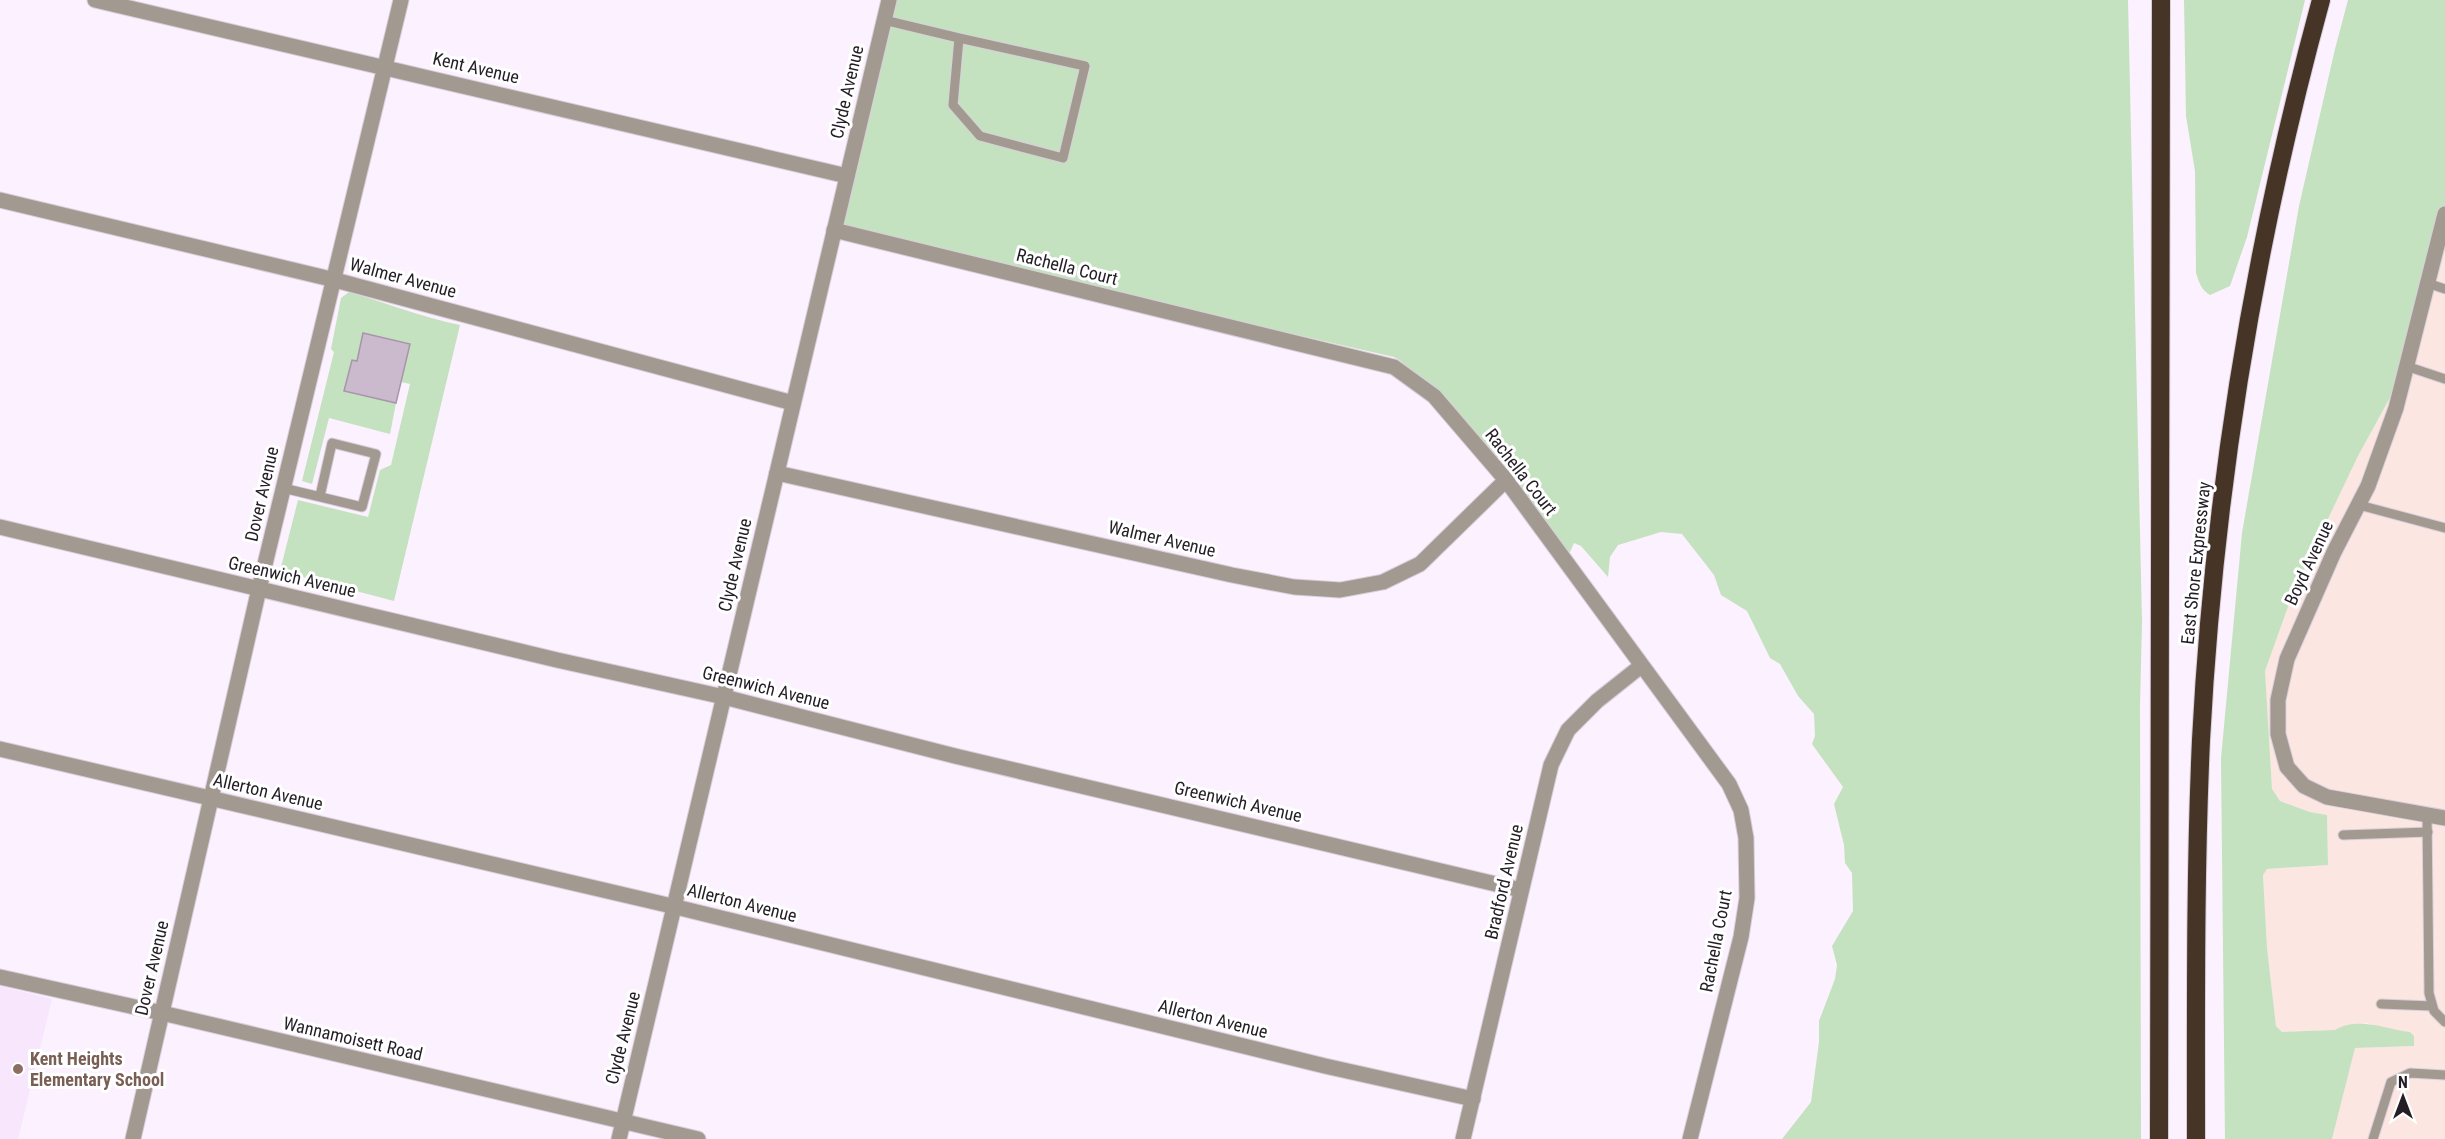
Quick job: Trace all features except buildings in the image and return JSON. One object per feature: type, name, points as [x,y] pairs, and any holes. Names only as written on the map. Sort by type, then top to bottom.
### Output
[{"type":"highway","name":"East Shore Expressway","points":[[2159,1139],[2161,0]]},
{"type":"highway","name":"East Shore Expressway","points":[[2196,1139],[2199,804],[2218,531],[2236,399],[2258,268],[2289,124],[2321,0]]},
{"type":"street","name":"Kent Avenue","points":[[94,0],[847,176]]},
{"type":"street","name":"Dover Avenue","points":[[133,1139],[259,589],[401,0]]},
{"type":"street","name":"Clyde Avenue","points":[[619,1139],[889,0]]},
{"type":"street","name":"Walmer Avenue","points":[[0,200],[335,280],[793,403]]},
{"type":"street","name":"Boyd Avenue","points":[[2445,214],[2396,408],[2368,486],[2334,552],[2287,659],[2278,700],[2278,734],[2287,767],[2304,786],[2327,797],[2445,818]]},
{"type":"street","name":"Rachella Court","points":[[834,230],[1394,367],[1434,396],[1506,480],[1537,525],[1623,637],[1641,666],[1729,784],[1741,810],[1746,838],[1747,898],[1741,937],[1690,1139]]},
{"type":"street","name":"Walmer Avenue","points":[[777,473],[1232,575],[1294,587],[1340,590],[1383,582],[1420,564],[1506,480]]},
{"type":"street","name":"Greenwich Avenue","points":[[0,526],[724,697],[955,756],[1521,890]]},
{"type":"street","name":"Bradford Avenue","points":[[1463,1139],[1551,765],[1568,730],[1597,701],[1641,666]]},
{"type":"street","name":"Allerton Avenue","points":[[0,749],[675,907],[1473,1100]]},
{"type":"street","name":"Wannamoisett Road","points":[[0,977],[698,1139]]},
{"type":"lane","points":[[884,20],[1085,66],[1063,158],[980,136],[953,105],[959,38]]},
{"type":"lane","points":[[2427,283],[2445,288]]},
{"type":"lane","points":[[2406,366],[2445,379]]},
{"type":"lane","points":[[283,488],[362,507],[376,454],[332,443],[320,496]]},
{"type":"lane","points":[[2359,505],[2445,528]]},
{"type":"lane","points":[[2427,814],[2429,993],[2432,1006],[2445,1022]]},
{"type":"lane","points":[[2343,835],[2427,832]]},
{"type":"lane","points":[[2381,1004],[2432,1006]]},
{"type":"lane","points":[[2373,1139],[2391,1082],[2410,1073],[2445,1075]]},
{"type":"shaded area","points":[[2445,209],[2445,1139],[2332,1139],[2355,1048],[2414,1046],[2386,1029],[2366,1023],[2336,1030],[2282,1032],[2276,1026],[2267,948],[2263,875],[2267,869],[2328,865],[2327,815],[2310,812],[2280,801],[2272,789],[2265,671],[2294,590],[2358,456],[2392,394]]},
{"type":"shaded area","name":"Kent Heights Elementary School","points":[[0,986],[52,999],[18,1139],[0,1139]]},
{"type":"green space","points":[[888,0],[2128,0],[2142,621],[2140,706],[2141,1139],[1782,1139],[1811,1102],[1819,1042],[1819,1021],[1835,979],[1837,965],[1832,946],[1853,911],[1852,873],[1845,863],[1844,845],[1834,804],[1843,787],[1812,744],[1815,736],[1814,714],[1798,696],[1780,664],[1770,658],[1747,611],[1721,595],[1714,575],[1682,534],[1661,532],[1618,545],[1610,557],[1608,577],[1581,546],[1574,543],[1570,552],[1564,554],[1401,361],[1394,357],[845,232],[834,223]]},
{"type":"green space","points":[[2184,0],[2305,0],[2247,237],[2230,286],[2210,295],[2202,288],[2196,273],[2195,171],[2186,116]]},
{"type":"green space","points":[[2348,0],[2445,0],[2445,209],[2392,394],[2358,456],[2294,590],[2265,671],[2272,789],[2280,801],[2310,812],[2327,815],[2328,865],[2267,869],[2263,875],[2267,948],[2276,1026],[2282,1032],[2335,1030],[2353,1024],[2372,1025],[2410,1032],[2414,1036],[2414,1046],[2355,1048],[2332,1139],[2225,1139],[2221,758],[2242,533],[2299,206]]},
{"type":"green space","points":[[349,292],[460,325],[394,601],[280,571],[298,500],[368,517],[380,470],[391,465],[410,384],[401,382],[410,344],[363,334],[349,392],[396,403],[390,434],[329,418],[312,484],[302,481],[334,352],[331,349],[341,298]]},
{"type":"place","name":"Kent Heights Elementary School","points":[[18,1069]]}]
